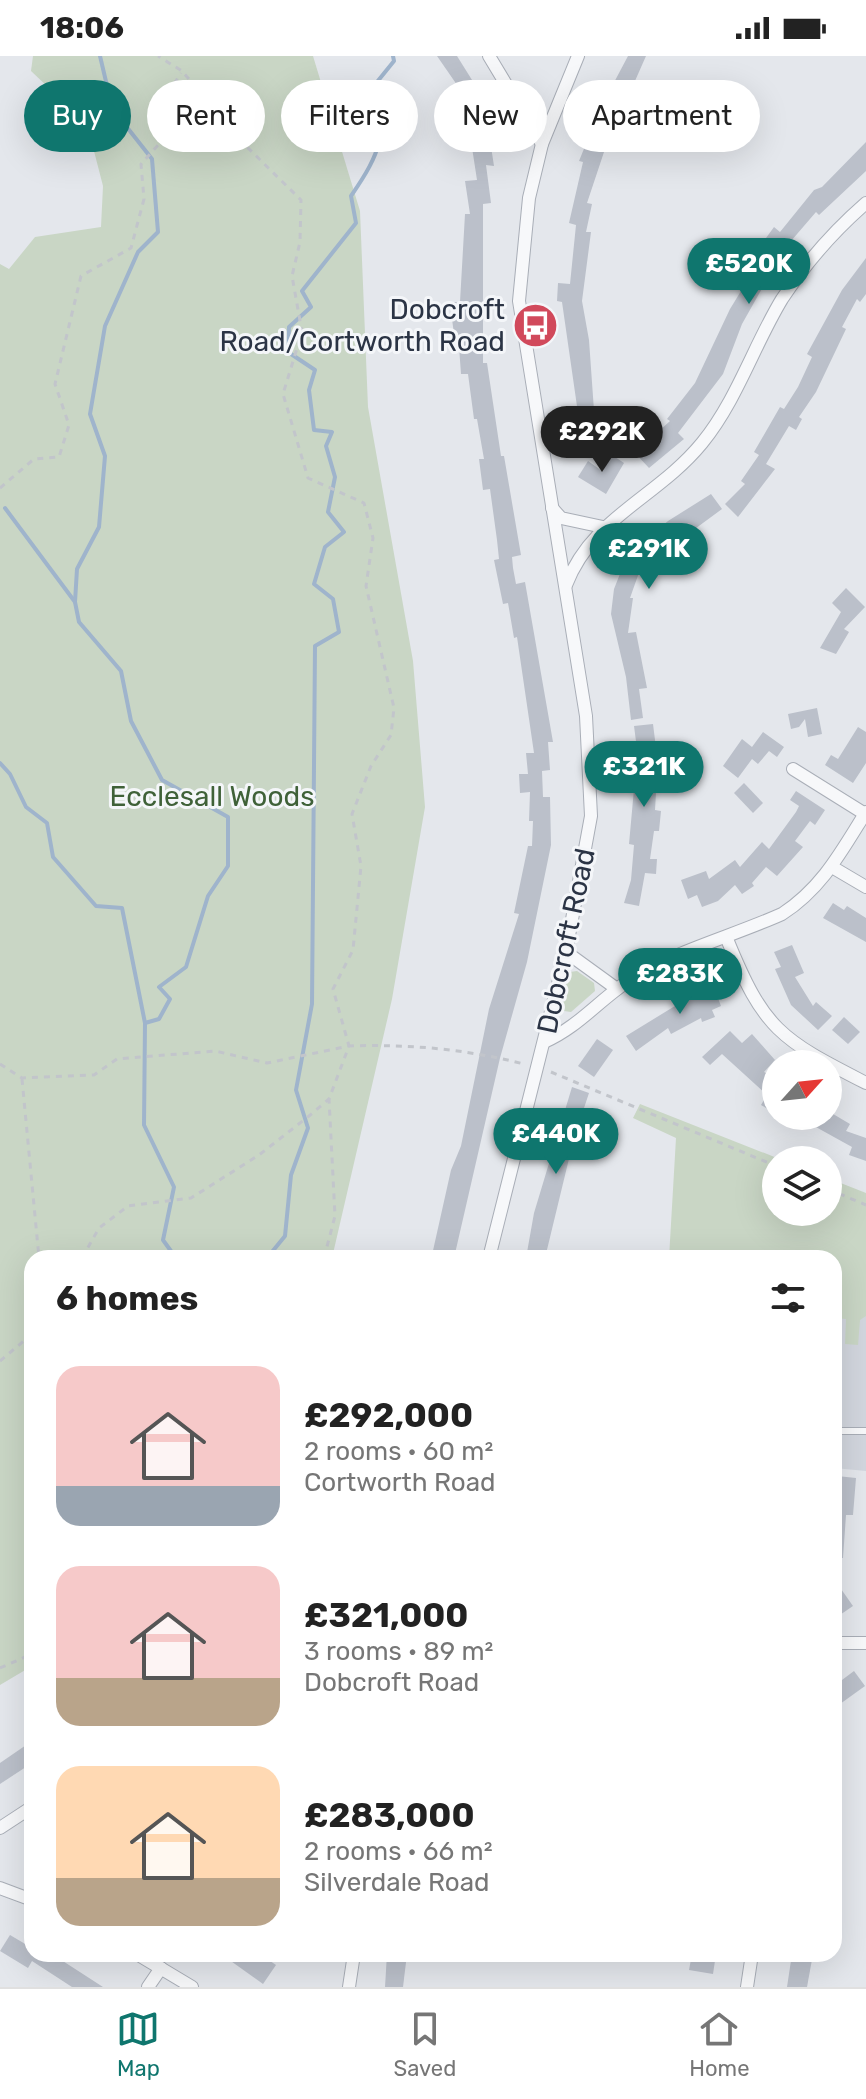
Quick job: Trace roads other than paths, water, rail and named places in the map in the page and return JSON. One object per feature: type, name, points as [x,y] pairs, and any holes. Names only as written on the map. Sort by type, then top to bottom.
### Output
[{"type":"street","points":[[489,56],[503,80]]},
{"type":"street","name":"Dobcroft Road","points":[[547,132],[578,56]]},
{"type":"street","name":"Dobcroft Road","points":[[491,1250],[566,952],[585,862],[591,791],[586,716],[519,301],[529,198],[540,152]]},
{"type":"street","points":[[565,588],[575,561],[603,527],[661,485],[704,441],[724,410],[781,301],[819,251],[866,203]]},
{"type":"street","points":[[551,507],[561,518],[603,527]]},
{"type":"street","points":[[544,1042],[569,1032],[617,989],[641,973],[727,939],[802,901],[832,867],[865,813],[793,769]]},
{"type":"street","points":[[832,867],[866,887]]},
{"type":"street","points":[[727,939],[752,999],[786,1039],[866,1083]]},
{"type":"street","points":[[566,952],[617,989]]},
{"type":"street","points":[[842,1643],[866,1643]]},
{"type":"street","points":[[0,1828],[24,1812]]},
{"type":"street","points":[[0,1888],[24,1897]]},
{"type":"street","points":[[151,1962],[192,1987]]},
{"type":"street","points":[[349,1987],[353,1962]]},
{"type":"street","points":[[747,1987],[751,1962]]},
{"type":"street","points":[[148,1987],[161,1968]]},
{"type":"lane","points":[[842,1431],[866,1431]]},
{"type":"waterway","points":[[100,56],[108,90],[126,126],[152,159],[158,232],[138,252],[105,326],[90,414],[105,456],[99,527],[77,569],[75,602],[79,622],[121,671],[131,721],[162,780],[228,817],[228,866],[208,896],[186,967],[159,987],[170,999],[159,1019],[145,1023],[144,1125],[174,1187],[163,1240],[170,1250]]},
{"type":"waterway","points":[[274,1250],[285,1236],[291,1175],[308,1128],[296,1090],[312,1004],[315,646],[339,632],[333,599],[314,584],[325,547],[344,532],[328,512],[335,477],[326,446],[332,432],[314,430],[309,390],[315,370],[288,352],[289,327],[311,307],[302,291],[356,223],[351,196],[369,167],[379,142],[381,116],[377,82],[394,61],[393,56]]},
{"type":"waterway","points":[[5,508],[75,602]]},
{"type":"waterway","points":[[0,763],[10,774],[26,807],[47,823],[53,857],[96,906],[122,908],[145,1023]]},
{"type":"place","name":"Dobcroft Road/Cortworth Road","points":[[536,325]]},
{"type":"park label","name":"Ecclesall Woods","points":[[212,796]]}]
